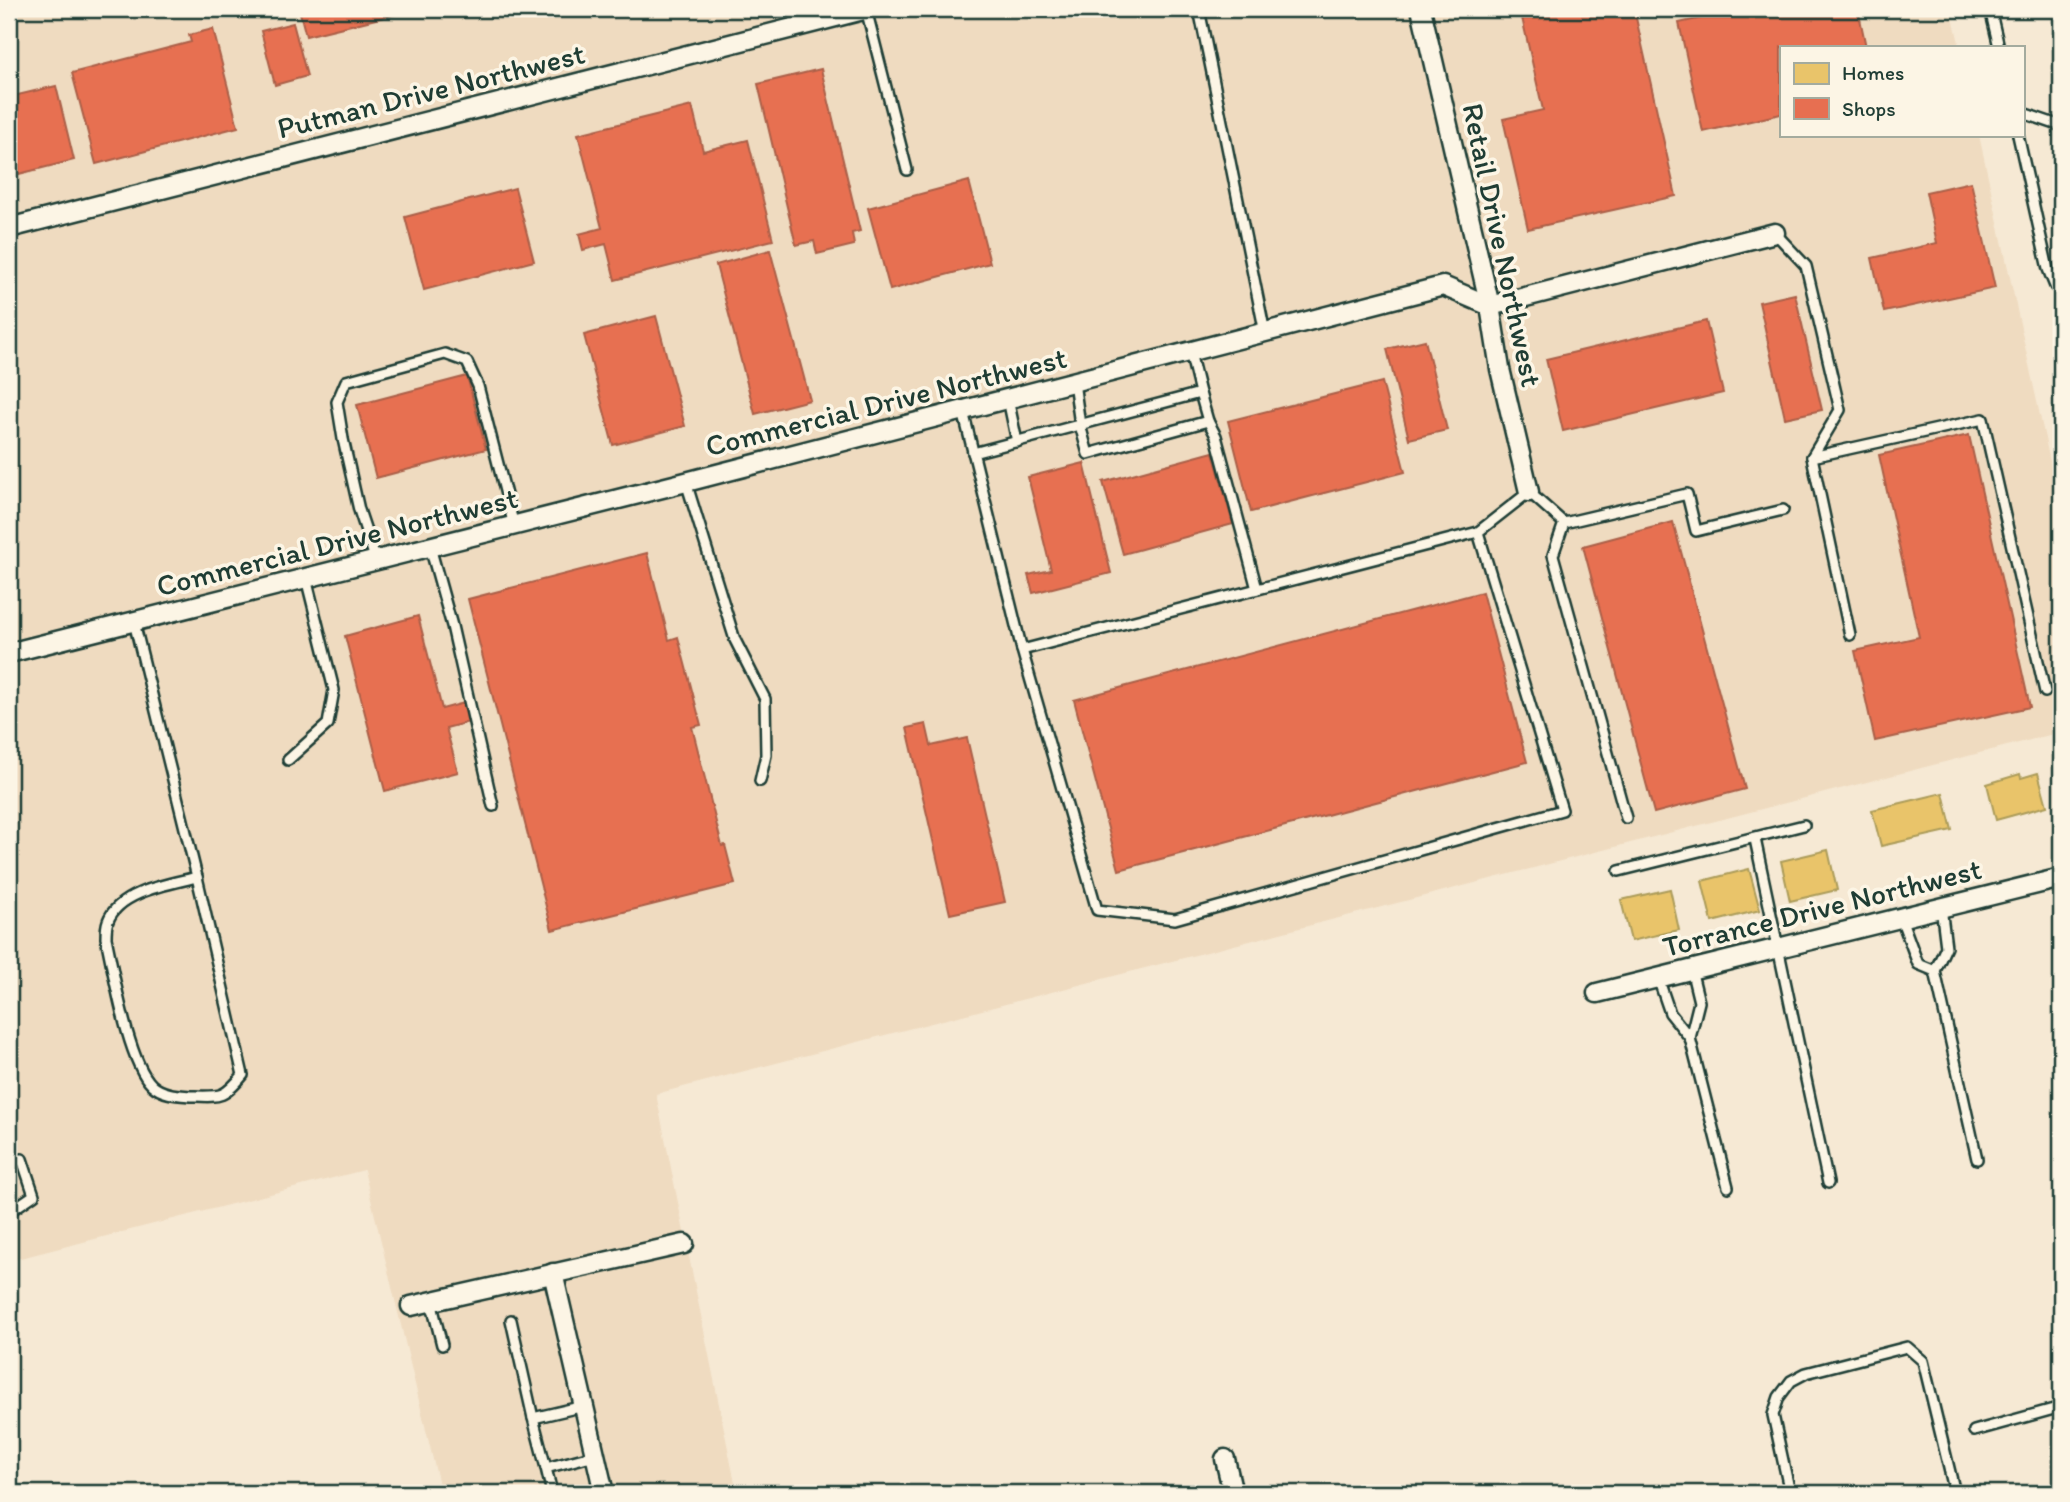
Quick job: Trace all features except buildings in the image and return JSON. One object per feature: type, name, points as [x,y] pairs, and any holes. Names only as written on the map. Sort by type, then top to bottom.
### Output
[{"type":"street","name":"Putman Drive Northwest","points":[[9,228],[866,9]]},
{"type":"street","name":"Retail Drive Northwest","points":[[1421,9],[1490,306],[1500,369],[1529,492]]},
{"type":"street","points":[[1490,306],[1775,233]]},
{"type":"street","name":"Commercial Drive Northwest","points":[[9,653],[686,482],[1443,286],[1490,306]]},
{"type":"street","name":"Torrance Drive Northwest","points":[[1597,993],[2061,878]]},
{"type":"street","points":[[411,1306],[684,1244]]},
{"type":"street","points":[[553,1273],[604,1493]]},
{"type":"street","points":[[1225,1459],[1233,1493]]},
{"type":"lane","points":[[866,9],[907,170]]},
{"type":"lane","points":[[1199,9],[1265,333]]},
{"type":"lane","points":[[1990,9],[1999,46]]},
{"type":"lane","points":[[2024,113],[2061,126]]},
{"type":"lane","points":[[2018,136],[2048,269],[2055,286],[2061,291]]},
{"type":"lane","points":[[1775,233],[1806,266],[1840,410],[1812,457],[1850,635]]},
{"type":"lane","points":[[1190,352],[1208,421],[1216,436],[1257,589]]},
{"type":"lane","points":[[376,561],[359,510],[342,439],[337,402],[346,381],[445,354],[467,362],[478,386],[514,526]]},
{"type":"lane","points":[[1073,382],[1088,454],[1208,421]]},
{"type":"lane","points":[[973,453],[1200,393]]},
{"type":"lane","points":[[1008,399],[1017,442]]},
{"type":"lane","points":[[963,411],[1022,650],[1097,910],[1175,919],[1562,810],[1478,532]]},
{"type":"lane","points":[[1812,457],[1983,419],[2045,692]]},
{"type":"lane","points":[[686,482],[735,640],[765,699],[766,755],[760,781]]},
{"type":"lane","points":[[1022,650],[1478,532],[1529,492],[1564,523]]},
{"type":"lane","points":[[1564,523],[1687,494],[1696,531],[1783,510]]},
{"type":"lane","points":[[1564,523],[1553,555],[1626,818]]},
{"type":"lane","points":[[430,547],[452,626],[493,806]]},
{"type":"lane","points":[[288,760],[328,724],[334,690],[306,578]]},
{"type":"lane","points":[[134,621],[197,877],[243,1075],[229,1092],[212,1096],[172,1095],[153,1087],[139,1066],[106,938],[108,920],[120,906],[142,891],[197,877]]},
{"type":"lane","points":[[1619,871],[1804,825]]},
{"type":"lane","points":[[1755,839],[1828,1183]]},
{"type":"lane","points":[[1941,907],[1946,947],[1935,971],[1977,1159]]},
{"type":"lane","points":[[1901,917],[1918,964],[1935,971]]},
{"type":"lane","points":[[1690,1038],[1699,1002],[1691,969]]},
{"type":"lane","points":[[1658,978],[1670,1013],[1690,1038],[1728,1186]]},
{"type":"lane","points":[[9,1162],[22,1159],[34,1195],[9,1212]]},
{"type":"lane","points":[[431,1301],[442,1345]]},
{"type":"lane","points":[[511,1320],[552,1493]]},
{"type":"lane","points":[[1790,1493],[1773,1415],[1779,1397],[1791,1381],[1806,1373],[1907,1347],[1923,1361],[1955,1493]]},
{"type":"lane","points":[[533,1418],[584,1406]]},
{"type":"lane","points":[[1974,1432],[2061,1407]]},
{"type":"lane","points":[[546,1468],[595,1455]]},
{"type":"shaded area","points":[[1951,9],[1960,46],[1780,46],[1780,136],[1979,136],[2061,512],[2061,732],[656,1094],[737,1493],[441,1493],[364,1170],[9,1261],[9,11]]}]
